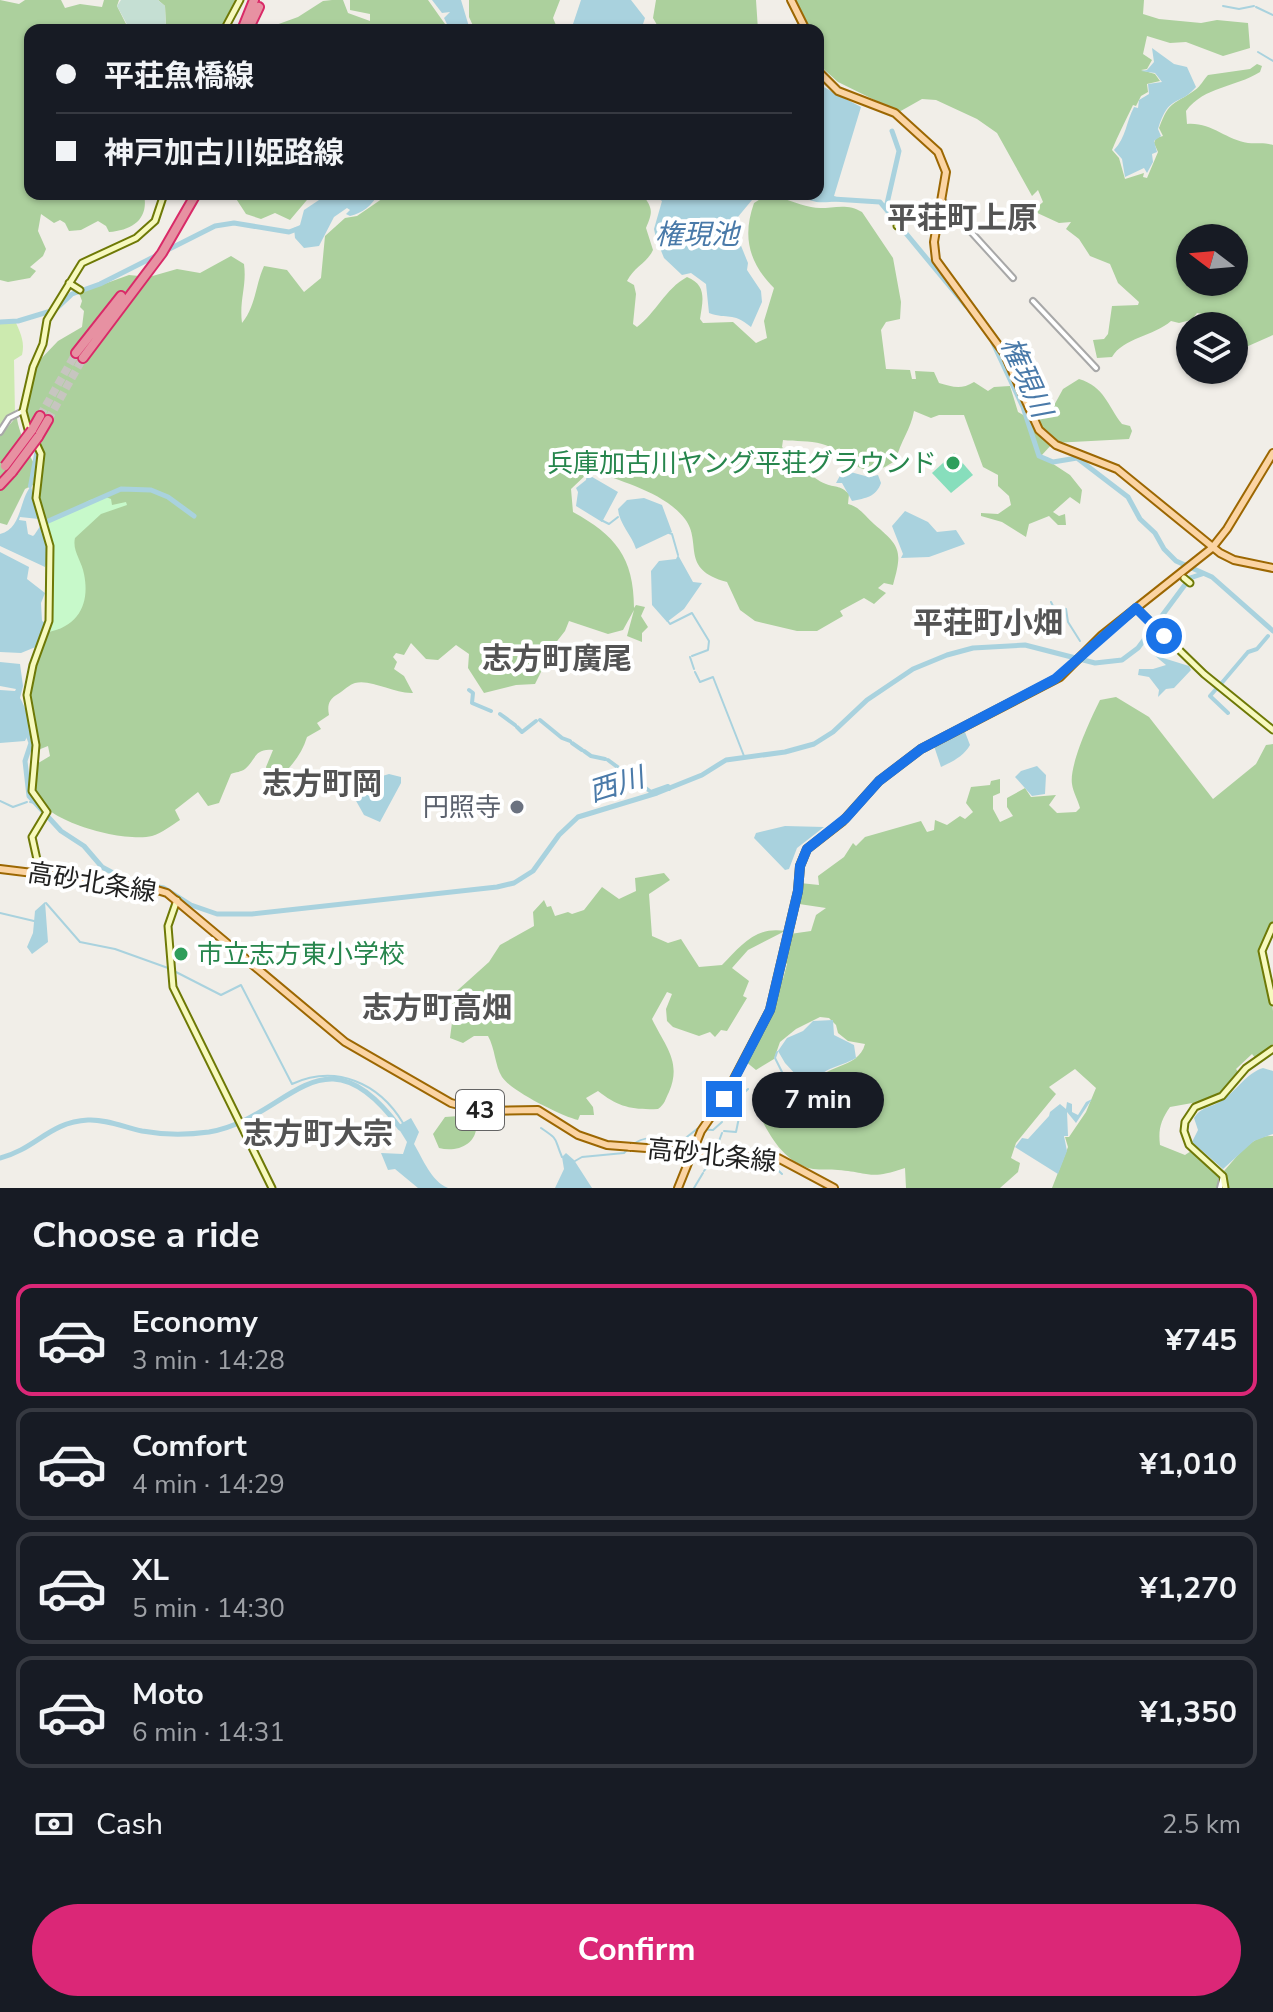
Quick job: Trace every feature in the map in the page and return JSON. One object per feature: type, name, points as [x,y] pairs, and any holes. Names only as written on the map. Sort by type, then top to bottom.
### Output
[{"type":"highway","points":[[248,24],[257,2]]},
{"type":"highway","points":[[80,356],[167,240],[191,200]]},
{"type":"highway","points":[[0,485],[6,470],[44,418]]},
{"type":"main road","points":[[227,24],[240,0]]},
{"type":"main road","points":[[791,0],[803,24]]},
{"type":"main road","points":[[824,77],[838,91],[895,113],[931,144],[945,166],[934,242],[936,260],[1001,347],[1039,430],[1056,445],[1123,473],[1212,548],[1234,560],[1273,568]]},
{"type":"main road","points":[[40,873],[32,838],[47,814],[32,791],[36,745],[27,695],[33,665],[49,627],[50,546],[35,490],[41,451],[28,432],[23,411],[33,367],[43,344],[45,325],[69,283],[85,260],[130,242],[149,227],[157,217],[162,200]]},
{"type":"main road","points":[[69,283],[80,290]]},
{"type":"main road","points":[[678,1188],[702,1128],[725,1096],[770,1010],[798,891],[800,866],[807,849],[846,818],[879,781],[921,749],[1050,683],[1136,608],[1212,548],[1273,453]]},
{"type":"main road","points":[[1136,608],[1204,674],[1273,730]]},
{"type":"main road","name":"高砂北条線","points":[[0,869],[150,887],[177,900],[345,1042],[451,1103],[474,1110],[538,1110],[578,1135],[600,1144],[782,1159],[834,1188]]},
{"type":"main road","points":[[177,900],[168,923],[175,992],[272,1188]]},
{"type":"main road","points":[[1273,926],[1262,951],[1273,1002]]},
{"type":"main road","points":[[1223,1186],[1223,1176],[1189,1145],[1184,1131],[1185,1122],[1195,1107],[1222,1096],[1246,1068],[1273,1049]]},
{"type":"street","points":[[942,200],[1013,278]]},
{"type":"street","points":[[1033,301],[1096,368]]},
{"type":"street","points":[[0,432],[9,418],[23,411]]},
{"type":"green space","points":[[0,0],[19,4],[25,0],[61,0],[65,8],[80,4],[102,7],[104,0],[119,0],[117,6],[126,24],[24,24],[24,200],[145,200],[144,210],[132,226],[109,232],[98,221],[81,230],[69,231],[65,223],[60,220],[54,223],[41,214],[38,231],[46,249],[43,256],[30,267],[36,271],[30,278],[8,282],[0,280]]},
{"type":"green space","points":[[121,0],[158,0],[165,6],[166,24],[127,24],[117,6]]},
{"type":"green space","points":[[158,0],[235,0],[223,24],[166,24],[165,6]]},
{"type":"green space","points":[[343,0],[348,13],[370,21],[370,14],[350,10],[350,0],[428,0],[445,24],[279,24],[298,17],[323,1]]},
{"type":"green space","points":[[469,0],[560,0],[553,18],[556,24],[472,24]]},
{"type":"green space","points":[[656,0],[756,0],[758,24],[656,24],[653,18]]},
{"type":"green space","points":[[796,0],[1144,0],[1143,14],[1159,19],[1248,23],[1250,48],[1223,56],[1186,42],[1170,43],[1147,36],[1143,54],[1152,60],[1147,69],[1141,70],[1155,74],[1160,81],[1147,84],[1148,92],[1141,96],[1136,106],[1133,105],[1112,150],[1119,158],[1125,179],[1144,173],[1143,177],[1147,178],[1158,152],[1154,143],[1156,138],[1163,136],[1159,128],[1169,107],[1197,88],[1208,75],[1250,69],[1257,64],[1262,66],[1260,72],[1211,92],[1186,111],[1187,124],[1204,126],[1248,143],[1273,145],[1273,335],[1248,346],[1248,312],[1176,312],[1176,322],[1171,321],[1123,345],[1112,357],[1097,358],[1093,340],[1104,339],[1108,334],[1112,306],[1138,305],[1139,302],[1118,283],[1110,264],[1090,256],[1079,239],[1066,229],[1071,222],[1059,223],[1033,211],[1043,202],[1038,190],[1032,196],[997,133],[977,119],[936,100],[922,99],[899,112],[838,82],[824,69],[824,24],[806,24]]},
{"type":"green space","points":[[237,200],[307,200],[290,220],[275,213],[261,219],[246,214]]},
{"type":"green space","points":[[380,200],[646,200],[651,210],[646,228],[653,250],[627,281],[634,285],[636,294],[633,324],[637,327],[644,321],[687,277],[701,289],[700,319],[703,323],[733,322],[756,343],[767,338],[764,321],[774,288],[765,279],[750,249],[750,215],[754,203],[759,200],[789,200],[811,207],[856,209],[862,212],[893,258],[901,302],[900,319],[886,322],[881,330],[886,369],[910,370],[912,379],[916,379],[915,371],[934,372],[939,383],[953,387],[974,382],[988,391],[994,387],[1010,386],[1018,412],[1025,416],[1052,409],[1063,389],[1079,379],[1095,387],[1122,424],[1130,426],[1132,431],[1129,439],[1053,443],[1041,456],[1070,475],[1082,490],[1080,504],[1070,497],[1053,512],[1059,516],[1065,514],[1066,525],[1058,525],[1049,516],[1029,524],[1026,537],[1002,522],[981,516],[981,513],[998,514],[1011,505],[1009,496],[998,486],[998,475],[983,467],[964,415],[931,418],[914,411],[896,460],[873,470],[856,466],[822,444],[783,440],[782,447],[808,473],[849,494],[848,504],[859,510],[889,538],[897,550],[898,564],[893,585],[884,583],[878,588],[886,593],[874,604],[864,598],[840,611],[843,616],[817,631],[797,631],[755,621],[740,610],[727,582],[712,577],[697,563],[690,528],[676,510],[642,489],[591,470],[571,489],[573,512],[611,539],[626,561],[634,608],[636,605],[645,607],[641,616],[648,627],[642,633],[642,642],[627,636],[634,610],[623,630],[608,634],[569,621],[543,659],[544,666],[535,684],[484,693],[468,668],[469,654],[456,645],[438,660],[426,659],[411,643],[404,655],[396,653],[393,657],[397,662],[394,669],[404,676],[413,693],[362,682],[351,685],[331,700],[329,715],[317,723],[321,729],[307,737],[295,761],[276,780],[268,776],[266,767],[273,750],[267,750],[259,753],[245,769],[231,774],[219,803],[208,806],[198,792],[175,810],[180,820],[152,836],[105,833],[67,821],[40,802],[34,785],[35,765],[50,756],[48,746],[38,750],[29,683],[50,630],[61,628],[38,500],[42,452],[25,418],[36,364],[58,341],[82,327],[84,311],[80,307],[82,301],[79,293],[129,275],[149,277],[177,269],[200,273],[231,256],[244,264],[242,323],[250,310],[264,266],[287,270],[304,292],[321,278],[325,236],[345,218],[357,216]]},
{"type":"green space","points":[[0,321],[16,323],[23,346],[22,355],[14,360],[15,415],[0,433]]},
{"type":"green space","points":[[17,416],[36,466],[33,485],[25,489],[7,525],[0,523],[0,436]]},
{"type":"green space","name":"兵庫加古川ヤング平荘グラウンド","points":[[954,453],[973,475],[951,493],[932,473]]},
{"type":"green space","points":[[111,499],[112,505],[126,502],[127,505],[101,514],[75,538],[85,585],[83,604],[75,619],[49,632],[50,563],[44,525],[90,500]]},
{"type":"green space","points":[[1116,697],[1149,717],[1213,799],[1256,764],[1266,745],[1273,744],[1273,924],[1266,936],[1262,957],[1273,1011],[1273,1044],[1256,1059],[1252,1054],[1236,1069],[1239,1073],[1234,1081],[1209,1100],[1170,1107],[1159,1134],[1160,1145],[1185,1155],[1191,1151],[1219,1176],[1250,1144],[1257,1139],[1273,1136],[1273,1188],[1052,1188],[1068,1147],[1065,1137],[1069,1137],[1086,1112],[1096,1088],[1075,1069],[1049,1087],[1056,1094],[1016,1143],[1011,1158],[1020,1163],[1018,1172],[1000,1188],[906,1188],[905,1168],[871,1175],[813,1169],[794,1161],[773,1139],[758,1112],[769,1100],[801,1085],[808,1091],[812,1089],[823,1074],[855,1059],[865,1044],[848,1041],[838,1033],[836,1025],[829,1018],[820,1017],[796,1029],[780,1042],[774,1059],[756,1070],[745,1061],[769,1013],[779,978],[783,979],[787,964],[783,962],[790,934],[811,931],[816,915],[826,908],[799,904],[800,883],[819,885],[818,876],[844,857],[853,843],[856,846],[865,837],[921,821],[927,832],[934,830],[935,820],[947,825],[960,816],[965,819],[973,812],[966,803],[971,787],[990,785],[991,781],[1000,779],[1000,793],[993,796],[993,809],[1000,822],[1013,816],[1007,807],[1007,798],[1025,788],[1031,797],[1056,795],[1049,805],[1057,813],[1076,812],[1080,808],[1072,776],[1077,754],[1100,700]]},
{"type":"green space","points":[[664,873],[670,880],[649,894],[652,936],[668,943],[681,939],[699,967],[722,965],[757,935],[774,930],[785,931],[748,950],[732,968],[749,981],[743,996],[747,998],[727,1031],[721,1030],[715,1037],[710,1032],[699,1036],[673,1027],[667,1021],[666,1009],[672,994],[667,992],[652,1019],[670,1054],[674,1072],[664,1104],[658,1109],[626,1106],[598,1091],[586,1098],[593,1107],[594,1115],[580,1115],[578,1120],[571,1118],[507,1083],[500,1073],[488,1036],[474,1036],[463,1043],[450,1038],[454,1007],[449,998],[489,962],[500,945],[534,926],[533,912],[544,900],[555,916],[568,912],[572,914],[584,910],[602,887],[619,899],[636,891],[635,878]]},
{"type":"green space","points":[[459,1116],[476,1122],[474,1136],[459,1148],[439,1148],[433,1134],[445,1117]]},
{"type":"water","points":[[432,0],[461,0],[468,24],[447,24],[444,18],[450,12],[442,13]]},
{"type":"water","points":[[581,0],[631,0],[645,18],[643,24],[573,24]]},
{"type":"water","points":[[1152,48],[1174,64],[1187,67],[1196,87],[1166,110],[1158,129],[1161,136],[1154,141],[1157,152],[1152,154],[1153,162],[1147,173],[1144,168],[1125,177],[1122,159],[1114,150],[1134,107],[1138,108],[1139,100],[1149,94],[1148,84],[1162,82],[1155,73],[1141,71],[1147,70],[1154,62]]},
{"type":"water","name":"権現池","points":[[824,87],[861,107],[834,196],[839,201],[808,200],[824,200]]},
{"type":"water","points":[[319,200],[374,200],[359,213],[350,216],[346,214],[350,210],[347,208],[334,217],[319,246],[304,248],[295,238],[294,228],[300,225],[304,210]]},
{"type":"water","name":"権現池","points":[[752,200],[737,218],[735,231],[748,263],[747,270],[761,291],[762,302],[751,327],[734,317],[709,313],[706,284],[691,273],[682,275],[664,258],[654,229],[662,201]]},
{"type":"water","points":[[843,470],[869,477],[878,475],[879,488],[866,498],[852,501],[842,483],[836,483]]},
{"type":"water","points":[[587,474],[618,492],[602,522],[576,506],[576,488],[586,480]]},
{"type":"water","points":[[31,486],[39,519],[20,517],[19,520],[26,521],[28,534],[33,536],[39,530],[42,534],[47,548],[45,567],[0,546],[0,534],[16,520]]},
{"type":"water","points":[[644,498],[662,505],[672,532],[636,549],[618,509],[627,500]]},
{"type":"water","points":[[905,511],[928,522],[937,532],[956,530],[965,544],[929,557],[901,558],[903,554],[892,526]]},
{"type":"water","points":[[0,552],[29,567],[27,579],[45,593],[41,603],[42,621],[46,623],[38,646],[21,653],[0,652]]},
{"type":"water","points":[[678,555],[693,582],[702,583],[684,609],[667,622],[652,605],[651,571],[659,561],[676,559]]},
{"type":"water","points":[[1155,650],[1160,657],[1189,666],[1191,670],[1174,688],[1166,689],[1158,697],[1159,690],[1149,677],[1138,675],[1139,669],[1166,665],[1154,655]]},
{"type":"water","points":[[0,662],[20,664],[23,686],[20,698],[29,725],[25,741],[0,743],[0,690],[16,689],[0,686]]},
{"type":"water","points":[[963,727],[970,745],[961,755],[941,767],[933,743]]},
{"type":"water","points":[[1037,766],[1046,775],[1045,794],[1032,796],[1015,777],[1021,771]]},
{"type":"water","points":[[389,774],[401,777],[401,783],[380,822],[364,815],[355,799],[356,784]]},
{"type":"water","points":[[785,826],[824,827],[797,848],[789,869],[785,870],[754,838],[756,833]]},
{"type":"water","points":[[45,902],[48,942],[32,954],[27,947],[33,933],[35,911]]},
{"type":"water","points":[[833,1020],[834,1035],[854,1045],[856,1058],[824,1072],[809,1089],[778,1051],[787,1038],[803,1031],[813,1021]]},
{"type":"water","points":[[1263,1068],[1273,1071],[1273,1134],[1254,1141],[1223,1169],[1192,1142],[1198,1130],[1194,1118]]},
{"type":"water","points":[[1092,1099],[1076,1123],[1067,1112],[1068,1136],[1064,1136],[1067,1151],[1058,1174],[1015,1147],[1022,1138],[1028,1139],[1060,1104],[1066,1109],[1067,1102],[1072,1104],[1072,1112],[1078,1115],[1086,1102]]},
{"type":"water","points":[[411,1118],[419,1132],[414,1144],[424,1163],[432,1175],[448,1188],[418,1188],[395,1169],[388,1170],[381,1153],[403,1154],[407,1142],[397,1126]]},
{"type":"water","points":[[566,1153],[592,1188],[555,1188],[564,1169],[562,1157]]},
{"type":"waterway","points":[[1223,6],[1239,9],[1254,6]]},
{"type":"waterway","points":[[1256,7],[1273,15]]},
{"type":"waterway","points":[[1258,52],[1273,61]]},
{"type":"waterway","points":[[886,208],[899,151],[892,131]]},
{"type":"waterway","name":"権現川","points":[[833,199],[880,202],[966,306]]},
{"type":"waterway","name":"権現川","points":[[55,310],[72,294],[100,284],[215,226],[234,223],[289,232],[297,229]]},
{"type":"waterway","points":[[0,322],[18,321],[51,311]]},
{"type":"waterway","name":"権現川","points":[[993,343],[1023,407],[1039,456],[1053,462],[1077,458],[1128,497],[1140,519],[1176,561],[1212,577],[1273,631]]},
{"type":"waterway","points":[[30,486],[37,449]]},
{"type":"waterway","name":"西川","points":[[38,534],[46,522],[121,489],[151,490],[168,497],[194,516]]},
{"type":"waterway","points":[[601,520],[609,524],[618,517]]},
{"type":"waterway","points":[[669,533],[678,555]]},
{"type":"waterway","name":"西川","points":[[27,732],[31,743],[25,761],[29,796],[61,831],[84,846],[102,867],[130,882],[164,888],[191,905],[217,914],[252,914],[497,887],[514,883],[533,871],[559,835],[578,817],[657,793],[702,775],[726,760],[785,752],[814,744],[833,732],[867,700],[913,669],[947,655],[973,648],[1025,645],[1095,663],[1122,660],[1138,648],[1190,578],[1202,574]]},
{"type":"waterway","points":[[1051,602],[1053,606],[1066,609],[1068,622],[1080,641]]},
{"type":"waterway","points":[[667,620],[670,624],[692,613],[709,641],[708,650],[692,656]]},
{"type":"waterway","points":[[1220,685],[1248,652],[1257,649],[1268,636]]},
{"type":"waterway","points":[[690,657],[694,669]]},
{"type":"waterway","points":[[695,672],[700,682],[713,677],[744,756]]},
{"type":"waterway","points":[[1217,688],[1210,696],[1228,713]]},
{"type":"waterway","points":[[469,690],[473,693],[472,703],[491,711]]},
{"type":"waterway","points":[[500,714],[515,725]]},
{"type":"waterway","points":[[540,720],[570,741]]},
{"type":"waterway","points":[[517,727],[522,732],[536,721]]},
{"type":"waterway","points":[[572,743],[582,750]]},
{"type":"waterway","points":[[584,751],[605,759]]},
{"type":"waterway","points":[[608,760],[651,792],[668,786],[669,789]]},
{"type":"waterway","points":[[0,801],[13,807],[27,802]]},
{"type":"waterway","name":"西川","points":[[30,802],[35,803]]},
{"type":"waterway","points":[[46,903],[80,942],[115,949],[168,968]]},
{"type":"waterway","points":[[0,913],[34,921]]},
{"type":"waterway","points":[[174,971],[221,995],[241,985],[292,1084],[325,1076],[355,1081],[382,1097],[403,1123]]},
{"type":"waterway","points":[[777,1052],[775,1058],[783,1074]]},
{"type":"waterway","points":[[785,1076],[795,1086]]},
{"type":"waterway","points":[[0,1158],[63,1126],[88,1120],[159,1133],[209,1132],[237,1124],[305,1085],[326,1079],[348,1082],[373,1097],[400,1128]]},
{"type":"waterway","points":[[723,1118],[723,1113],[748,1089]]},
{"type":"waterway","points":[[724,1131],[736,1132],[742,1103]]},
{"type":"waterway","points":[[632,1145],[650,1138],[668,1144],[674,1139],[683,1140],[697,1129],[713,1130],[722,1122]]},
{"type":"waterway","points":[[541,1128],[555,1140],[562,1157]]},
{"type":"waterway","points":[[716,1149],[722,1133]]},
{"type":"waterway","points":[[575,1161],[582,1157],[624,1153],[629,1148]]},
{"type":"waterway","points":[[704,1171],[715,1157]]},
{"type":"waterway","points":[[765,1158],[782,1174]]},
{"type":"waterway","points":[[694,1188],[703,1173]]},
{"type":"tunnel","points":[[40,416],[76,353]]},
{"type":"tunnel","points":[[48,420],[83,358]]},
{"type":"place","name":"兵庫加古川ヤング平荘グラウンド","points":[[953,463]]},
{"type":"place","name":"円照寺","points":[[517,807]]},
{"type":"place","name":"市立志方東小学校","points":[[181,954]]},
{"type":"district","name":"平荘町上原","points":[[962,218]]},
{"type":"district","name":"平荘町小畑","points":[[988,623]]},
{"type":"district","name":"志方町廣尾","points":[[557,659]]},
{"type":"district","name":"志方町岡","points":[[322,784]]},
{"type":"district","name":"志方町高畑","points":[[437,1008]]},
{"type":"district","name":"志方町大宗","points":[[318,1134]]},
{"type":"route","points":[[724,1099],[770,1010],[798,891],[800,866],[807,849],[858,807],[879,781],[921,749],[1066,672],[1101,636],[1136,608],[1164,636]]}]
